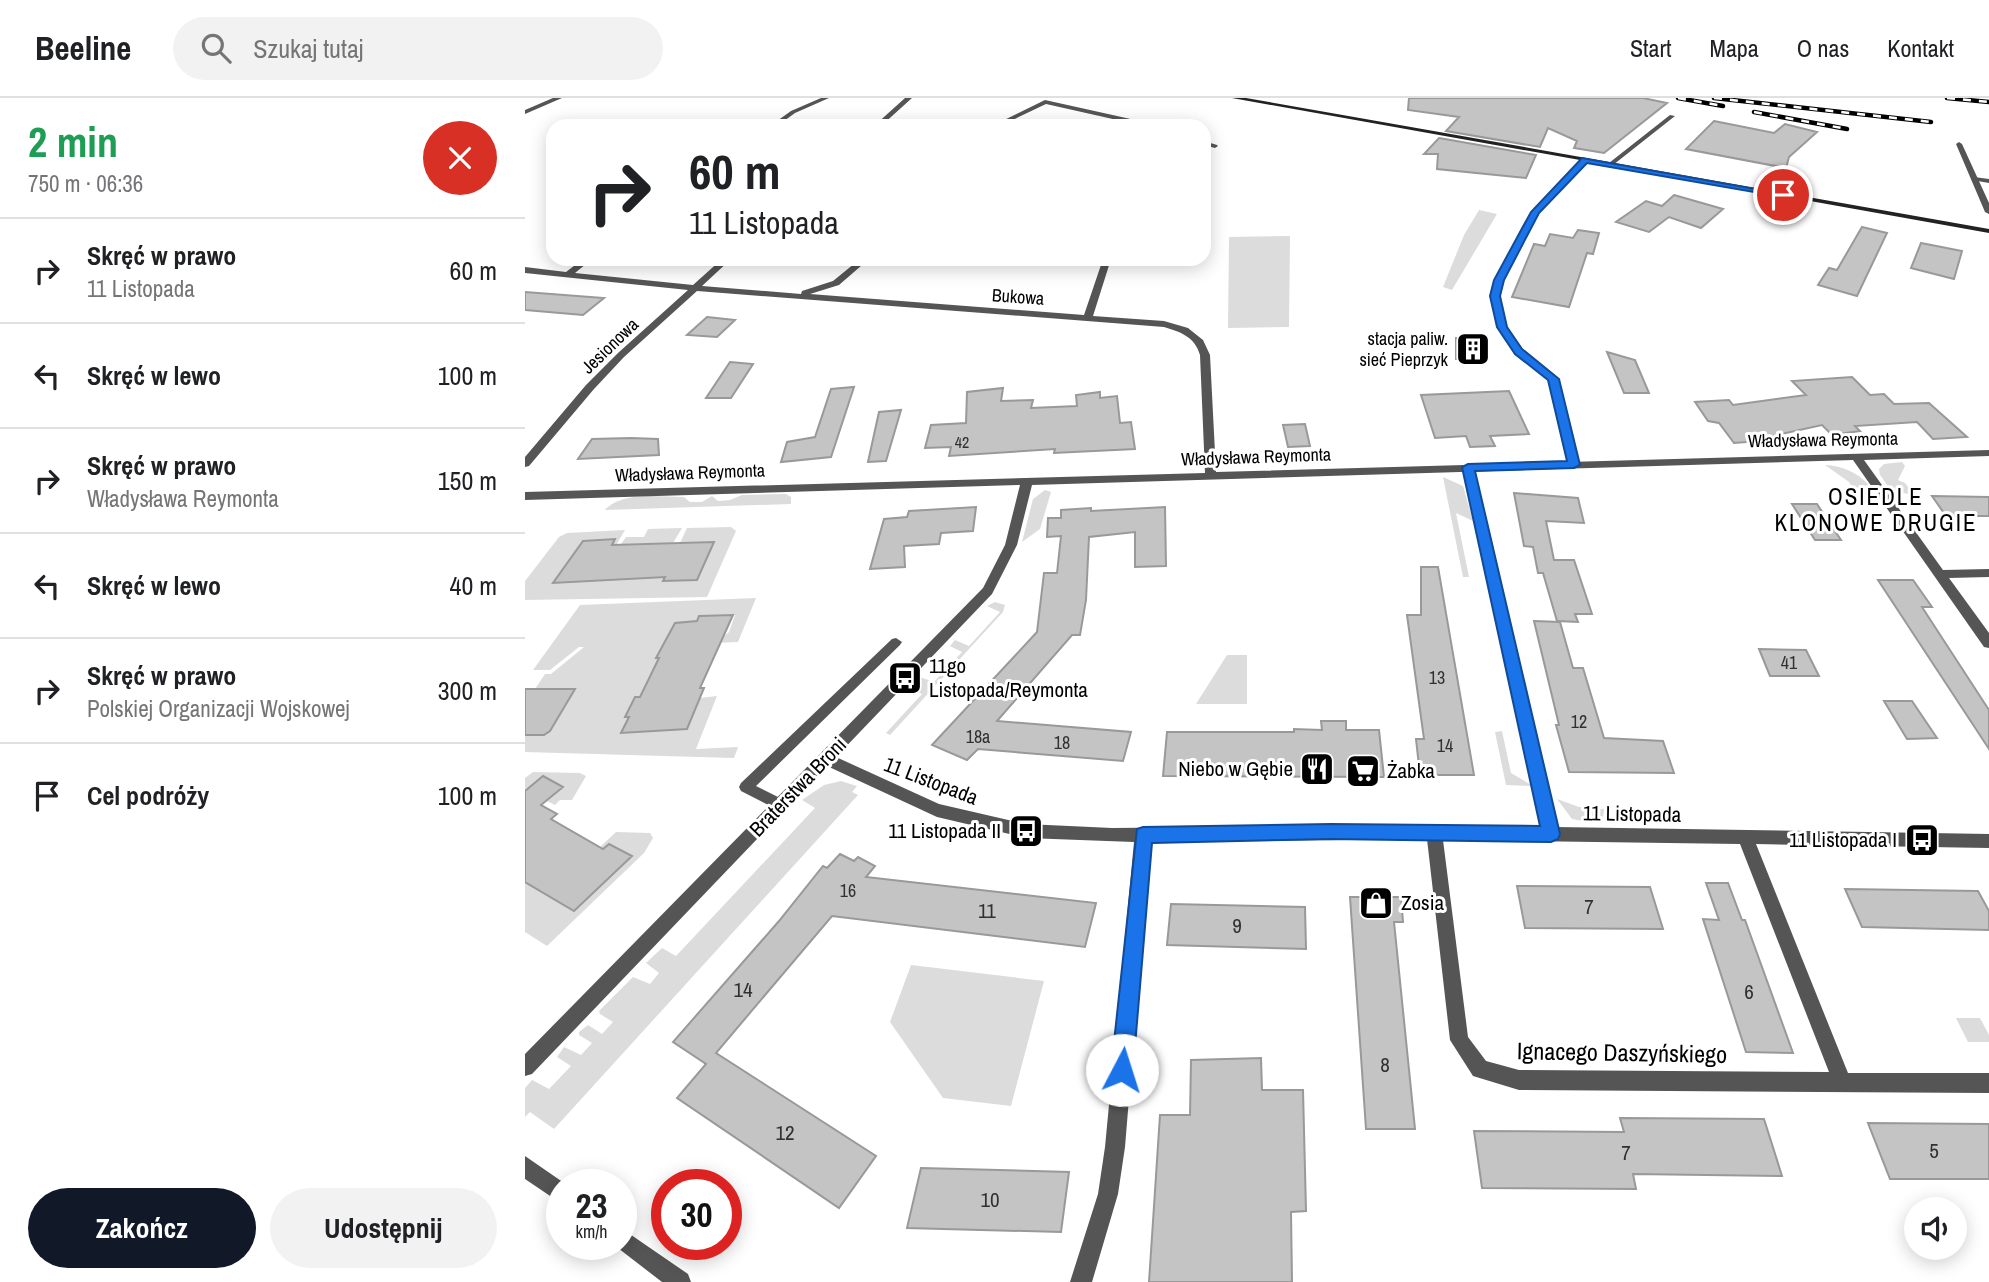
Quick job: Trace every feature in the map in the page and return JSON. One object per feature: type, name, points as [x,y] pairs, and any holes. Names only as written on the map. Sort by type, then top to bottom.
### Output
[{"type":"main road","points":[[1235,98],[1989,231]]},
{"type":"street","points":[[525,112],[559,98]]},
{"type":"street","points":[[783,119],[826,98]]},
{"type":"street","points":[[885,119],[909,98]]},
{"type":"street","points":[[1033,98],[1122,119]]},
{"type":"street","points":[[1010,119],[1045,102]]},
{"type":"street","points":[[1959,144],[1988,207]]},
{"type":"street","points":[[1211,145],[1215,146]]},
{"type":"street","points":[[568,274],[579,266]]},
{"type":"street","name":"Jesionowa","points":[[525,464],[598,379],[719,266]]},
{"type":"street","points":[[790,296],[836,283],[857,266]]},
{"type":"street","points":[[1088,318],[1105,266]]},
{"type":"street","name":"Bukowa","points":[[525,270],[694,288],[1164,324],[1191,334],[1203,345],[1211,476]]},
{"type":"street","name":"Władysława Reymonta","points":[[525,496],[1989,453]]},
{"type":"street","points":[[1856,457],[1989,643]]},
{"type":"street","name":"Braterstwa Broni","points":[[525,1067],[988,591],[1011,545],[1027,481]]},
{"type":"street","points":[[1940,574],[1989,573]]},
{"type":"street","name":"11 Listopada","points":[[827,759],[931,808],[1026,831],[1143,835],[1434,832],[1989,841]]},
{"type":"street","name":"Ignacego Daszyńskiego","points":[[1434,832],[1459,1040],[1480,1069],[1519,1080],[1989,1083]]},
{"type":"street","points":[[1081,1282],[1108,1194],[1115,1147],[1143,835]]},
{"type":"street","points":[[1745,837],[1842,1081]]},
{"type":"street","points":[[525,1166],[546,1182]]},
{"type":"street","points":[[637,1250],[680,1282]]},
{"type":"lane","points":[[1611,164],[1672,116]]},
{"type":"lane","points":[[1574,465],[1554,379],[1518,351],[1509,339],[1502,327],[1495,296],[1499,280],[1530,219],[1585,160]]},
{"type":"lane","points":[[1974,179],[1989,181]]},
{"type":"lane","points":[[1468,467],[1551,834]]},
{"type":"lane","points":[[781,805],[746,787],[896,642]]},
{"type":"shaded area","points":[[1479,210],[1497,214],[1452,290],[1443,287],[1464,235]]},
{"type":"shaded area","points":[[1290,236],[1289,327],[1228,328],[1229,237]]},
{"type":"shaded area","points":[[1902,462],[1905,466],[1898,480],[1905,483],[1915,496],[1890,489],[1880,475],[1879,469],[1884,464]]},
{"type":"shaded area","points":[[1825,465],[1843,468],[1868,484],[1863,491],[1870,502],[1861,502],[1849,482]]},
{"type":"shaded area","points":[[1443,477],[1463,486],[1473,521],[1456,513],[1469,577],[1463,577]]},
{"type":"shaded area","points":[[1045,490],[1051,492],[1040,529],[1022,542],[1033,499]]},
{"type":"shaded area","points":[[786,494],[791,497],[791,504],[605,510],[621,500],[642,496],[684,497],[690,502],[702,502],[712,496],[718,501],[742,495]]},
{"type":"shaded area","points":[[731,527],[736,531],[707,597],[525,600],[525,581],[559,537],[567,533],[625,530],[615,547],[610,548],[615,540],[583,541],[554,583],[665,577],[664,581],[697,580],[714,542],[680,543],[687,528]]},
{"type":"shaded area","points":[[682,528],[673,543],[621,544],[626,537],[644,537],[648,529]]},
{"type":"shaded area","points":[[756,598],[738,642],[716,643],[729,632],[735,615],[699,616],[697,621],[675,623],[656,657],[659,658],[640,697],[635,697],[621,732],[686,729],[700,698],[717,696],[696,749],[738,747],[734,758],[525,752],[525,735],[544,735],[550,731],[575,690],[535,689],[545,674],[551,674],[584,647],[579,647],[550,670],[533,670],[580,605]]},
{"type":"shaded area","points":[[995,602],[1005,605],[1003,612],[890,735],[886,733],[922,694],[910,688],[920,677],[934,682],[962,652],[950,646],[955,640],[969,646],[1000,612],[987,606]]},
{"type":"shaded area","points":[[1227,655],[1247,655],[1247,704],[1196,704]]},
{"type":"shaded area","points":[[1502,731],[1511,773],[1533,786],[1506,785],[1495,732]]},
{"type":"shaded area","points":[[533,772],[580,773],[586,776],[572,800],[560,800],[555,805],[547,801],[563,786],[543,776],[525,791],[525,778]]},
{"type":"shaded area","points":[[841,781],[857,786],[852,792],[858,795],[554,1129],[530,1112],[525,1117],[525,1088],[532,1080],[549,1089],[571,1066],[557,1057],[564,1047],[581,1055],[592,1043],[579,1035],[579,1032],[588,1025],[602,1034],[613,1022],[599,1011],[633,977],[650,984],[659,973],[646,963],[662,948],[676,956],[815,808],[802,800],[824,785]]},
{"type":"shaded area","points":[[1557,799],[1579,807],[1604,809],[1603,818],[1594,823],[1572,819]]},
{"type":"shaded area","points":[[616,832],[650,833],[653,838],[644,853],[547,946],[525,932],[525,882],[631,856],[609,844],[603,849],[600,847]]},
{"type":"shaded area","points":[[911,965],[1044,981],[1011,1106],[943,1098],[890,1022]]},
{"type":"shaded area","points":[[1956,1018],[1980,1018],[1989,1035],[1989,1042],[1968,1042]]},
{"type":"building","points":[[1409,98],[1643,98],[1667,103],[1604,153],[1574,148],[1577,141],[1548,128],[1540,147],[1446,131],[1459,117],[1408,110]]},
{"type":"building","points":[[1714,121],[1774,133],[1785,124],[1817,132],[1789,157],[1786,168],[1686,149]]},
{"type":"building","points":[[1439,138],[1536,155],[1526,178],[1437,169],[1438,154],[1424,154]]},
{"type":"building","points":[[1674,195],[1723,209],[1701,228],[1669,217],[1649,232],[1616,222],[1646,201],[1662,206]]},
{"type":"building","points":[[1862,227],[1887,233],[1857,296],[1818,285],[1829,268],[1837,270]]},
{"type":"building","points":[[1578,230],[1599,233],[1593,254],[1587,253],[1569,307],[1512,297],[1534,244],[1545,246],[1550,234],[1573,238]]},
{"type":"building","points":[[1921,243],[1962,251],[1954,279],[1911,268]]},
{"type":"building","points":[[525,292],[604,298],[583,315],[525,310]]},
{"type":"building","points":[[707,317],[735,320],[717,337],[687,335]]},
{"type":"building","name":"stacja paliw. sieć Pieprzyk","points":[[1456,338],[1484,340],[1484,360],[1456,359]]},
{"type":"building","points":[[1607,352],[1635,360],[1649,393],[1624,393]]},
{"type":"building","points":[[730,362],[753,364],[731,398],[706,398]]},
{"type":"building","points":[[1852,377],[1870,395],[1884,394],[1894,404],[1929,403],[1967,437],[1933,439],[1917,422],[1855,426],[1860,431],[1832,435],[1822,425],[1759,439],[1761,441],[1734,443],[1719,423],[1708,421],[1695,402],[1729,400],[1733,405],[1806,395],[1792,381]]},
{"type":"building","points":[[854,387],[831,457],[781,462],[787,442],[815,437],[831,389]]},
{"type":"building","points":[[1003,388],[1001,401],[1033,400],[1031,408],[1077,406],[1076,395],[1100,392],[1100,398],[1117,396],[1120,423],[1131,422],[1135,449],[1054,453],[1055,449],[949,456],[951,447],[925,448],[931,425],[966,423],[967,392]]},
{"type":"building","points":[[1509,391],[1529,434],[1490,436],[1495,446],[1470,447],[1466,436],[1435,438],[1421,395]]},
{"type":"building","points":[[901,410],[886,461],[868,462],[879,412]]},
{"type":"building","points":[[1305,424],[1310,446],[1288,447],[1283,425]]},
{"type":"building","points":[[592,439],[658,439],[659,455],[578,459]]},
{"type":"building","points":[[1514,493],[1578,498],[1584,523],[1546,521],[1554,560],[1574,560],[1592,614],[1575,614],[1578,622],[1557,621],[1543,573],[1538,573],[1533,547],[1524,546]]},
{"type":"building","points":[[1932,496],[1989,497],[1989,516],[1946,516]]},
{"type":"building","points":[[1792,504],[1817,504],[1841,540],[1815,540]]},
{"type":"building","points":[[976,507],[973,531],[941,533],[939,544],[904,546],[905,567],[870,569],[884,519],[907,517],[909,511]]},
{"type":"building","points":[[1165,507],[1166,566],[1135,567],[1135,532],[1089,537],[1086,600],[1080,635],[1072,635],[997,721],[1131,732],[1123,761],[978,749],[967,760],[932,745],[1037,632],[1044,573],[1057,573],[1061,536],[1047,537],[1048,518],[1061,518],[1061,510]]},
{"type":"building","points":[[615,539],[612,545],[714,542],[697,580],[663,581],[665,577],[553,583],[583,541]]},
{"type":"building","points":[[1421,567],[1438,567],[1474,775],[1420,775],[1416,739],[1424,739],[1407,615],[1421,615]]},
{"type":"building","points":[[1878,580],[1913,580],[1932,607],[1922,607],[1989,710],[1989,749]]},
{"type":"building","points":[[733,615],[700,688],[704,688],[687,729],[621,733],[629,717],[625,717],[635,697],[640,697],[659,658],[656,658],[675,623],[697,621],[699,616]]},
{"type":"building","points":[[1534,621],[1560,622],[1573,668],[1583,668],[1604,738],[1663,741],[1674,773],[1569,772]]},
{"type":"building","points":[[1759,649],[1806,650],[1819,676],[1770,676]]},
{"type":"building","points":[[525,689],[575,689],[550,731],[544,735],[525,735]]},
{"type":"building","points":[[1884,701],[1912,701],[1937,738],[1907,739]]},
{"type":"building","points":[[1321,721],[1346,721],[1346,730],[1379,730],[1384,777],[1163,776],[1167,732],[1322,730]]},
{"type":"building","points":[[543,776],[563,787],[541,805],[557,814],[551,819],[603,849],[609,844],[632,856],[574,911],[525,882],[525,791]]},
{"type":"building","points":[[840,854],[854,861],[858,857],[875,866],[866,877],[1096,903],[1085,947],[832,916],[716,1053],[876,1156],[839,1208],[677,1098],[706,1064],[673,1042],[779,921],[823,866],[827,868]]},
{"type":"building","points":[[1706,883],[1728,883],[1742,920],[1745,920],[1793,1053],[1746,1052],[1703,919],[1719,920]]},
{"type":"building","points":[[1517,886],[1650,887],[1663,929],[1525,928]]},
{"type":"building","points":[[1845,889],[1978,891],[1989,911],[1989,930],[1862,927]]},
{"type":"building","points":[[1350,897],[1401,897],[1403,922],[1394,922],[1415,1129],[1366,1129]]},
{"type":"building","points":[[1171,904],[1305,907],[1306,949],[1167,945]]},
{"type":"building","points":[[1261,1058],[1262,1090],[1303,1090],[1306,1211],[1291,1212],[1292,1282],[1149,1282],[1160,1115],[1190,1115],[1191,1060]]},
{"type":"building","points":[[1620,1118],[1764,1119],[1782,1176],[1633,1174],[1636,1189],[1482,1188],[1474,1131],[1624,1132]]},
{"type":"building","points":[[1868,1123],[1989,1124],[1989,1179],[1890,1179]]},
{"type":"building","points":[[921,1168],[1069,1172],[1061,1232],[907,1228]]},
{"type":"railway","points":[[1678,98],[1723,106]]},
{"type":"railway","points":[[1714,98],[1931,122]]},
{"type":"railway","points":[[1947,98],[1989,102]]},
{"type":"railway","points":[[1754,112],[1847,129]]},
{"type":"place","name":"stacja paliw. sieć Pieprzyk","points":[[1473,349]]},
{"type":"place","name":"11go Listopada/Reymonta","points":[[905,678]]},
{"type":"place","name":"Niebo w Gębie","points":[[1317,769]]},
{"type":"place","name":"Żabka","points":[[1363,771]]},
{"type":"place","name":"11 Listopada II","points":[[1026,831]]},
{"type":"place","name":"11 Listopada I","points":[[1922,840]]},
{"type":"place","name":"Zosia","points":[[1376,903]]},
{"type":"district","name":"OSIEDLE KLONOWE DRUGIE","points":[[1876,510]]},
{"type":"route","points":[[1122,1070],[1143,835],[1331,831],[1551,834],[1468,467],[1574,465],[1554,379],[1518,351],[1502,327],[1495,296],[1499,280],[1535,212],[1585,160],[1783,195]]}]
